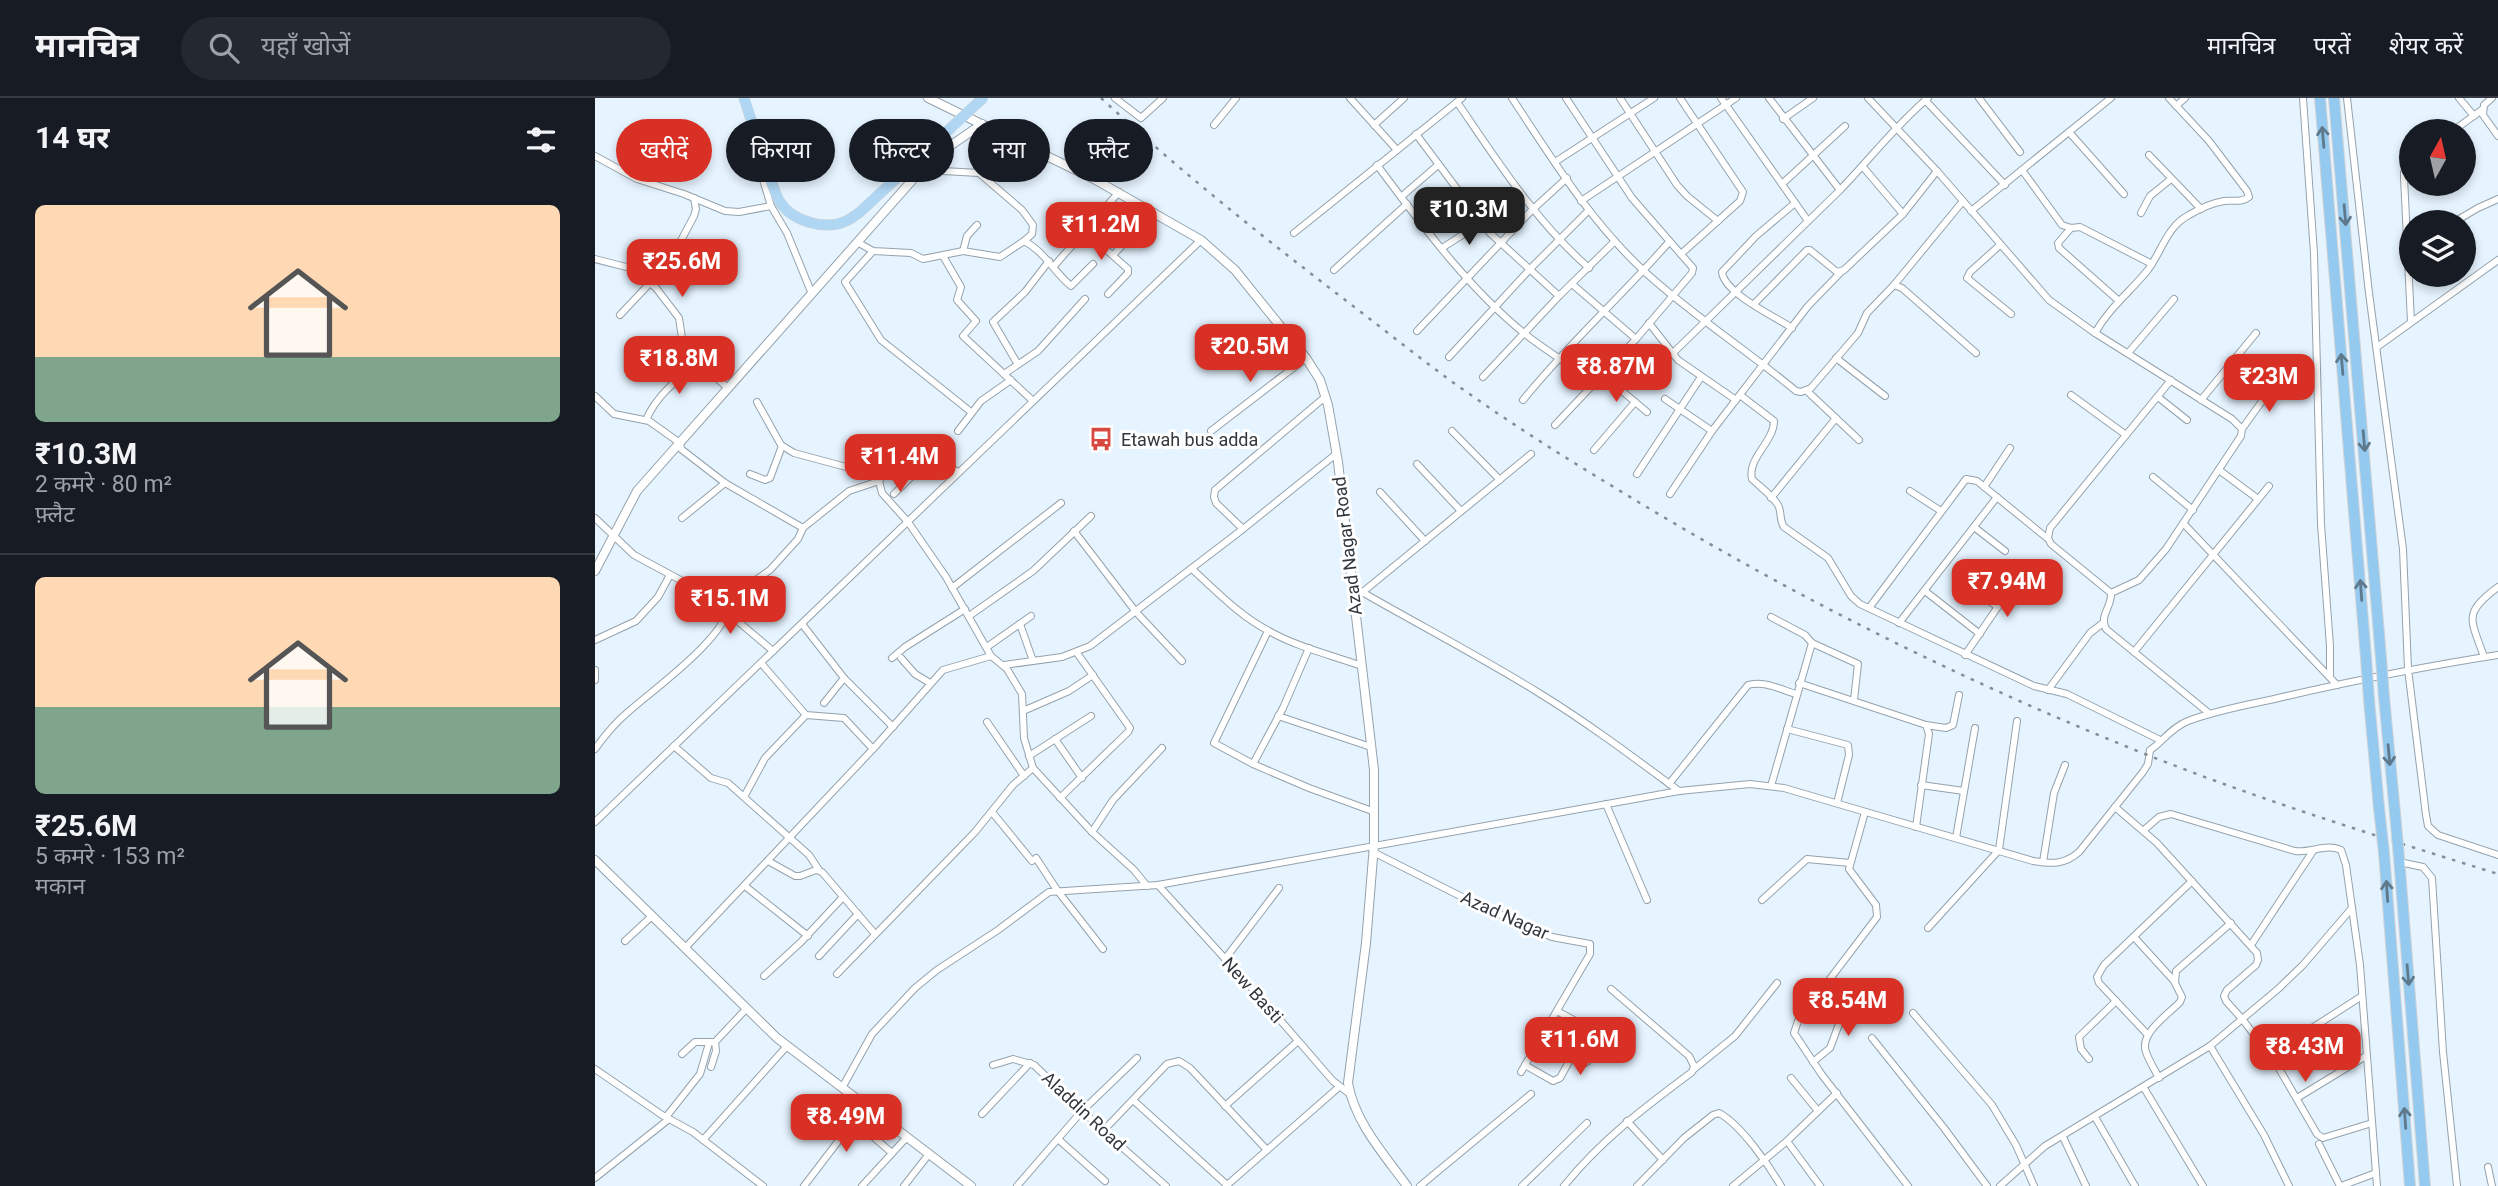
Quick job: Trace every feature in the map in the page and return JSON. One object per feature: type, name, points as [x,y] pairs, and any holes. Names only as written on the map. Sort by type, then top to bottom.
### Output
[{"type":"highway","points":[[2320,98],[2410,1186]]},
{"type":"highway","points":[[2334,98],[2425,1186]]},
{"type":"main road","points":[[744,98],[750,119]]},
{"type":"main road","points":[[771,182],[780,203],[793,216],[811,223],[830,225],[846,222],[983,98]]},
{"type":"street","name":"Azad Nagar Road","points":[[928,98],[972,119]]},
{"type":"street","points":[[1115,98],[1141,118],[1163,98]]},
{"type":"street","points":[[1214,125],[1236,98]]},
{"type":"street","points":[[1350,98],[1397,150]]},
{"type":"street","points":[[1374,125],[1404,98]]},
{"type":"street","points":[[1513,98],[1581,201],[1644,271],[1672,296],[1796,391],[1807,391],[1859,440]]},
{"type":"street","points":[[1555,425],[1636,339],[1693,268],[1632,198],[1566,98]]},
{"type":"street","points":[[1620,98],[1686,196],[1718,221]]},
{"type":"street","points":[[1555,162],[1654,98]]},
{"type":"street","points":[[1680,98],[1743,192],[1740,201],[1681,254]]},
{"type":"street","points":[[1721,98],[1808,221]]},
{"type":"street","points":[[1581,201],[1735,98]]},
{"type":"street","points":[[1769,98],[1840,190]]},
{"type":"street","points":[[1783,119],[1813,98]]},
{"type":"street","points":[[1868,98],[1937,171],[2049,300],[2095,333],[2232,419],[2242,429]]},
{"type":"street","points":[[1979,98],[2020,152]]},
{"type":"street","points":[[1972,211],[2111,98]]},
{"type":"street","points":[[2095,333],[2102,321],[2152,264],[2172,229],[2183,218],[2223,201],[2248,200],[2249,194],[2209,141],[2169,98]]},
{"type":"street","points":[[2176,106],[2185,98]]},
{"type":"street","points":[[2303,98],[2314,253],[2321,524],[2330,677]]},
{"type":"street","points":[[2347,98],[2403,549],[2408,669],[2428,826],[2438,835],[2498,855]]},
{"type":"street","points":[[2459,98],[2474,116]]},
{"type":"street","points":[[2470,119],[2492,98]]},
{"type":"street","points":[[1672,354],[1863,167],[1896,127],[1927,99],[2005,185]]},
{"type":"street","points":[[1294,233],[1459,100],[1532,210],[1588,268]]},
{"type":"street","points":[[2483,109],[2483,115],[2498,136]]},
{"type":"street","points":[[1782,184],[1845,126]]},
{"type":"street","points":[[2069,132],[2124,194]]},
{"type":"street","points":[[1416,134],[1481,223],[1500,244],[1559,296]]},
{"type":"street","points":[[595,156],[631,177],[732,212],[771,206]]},
{"type":"street","points":[[2149,156],[2200,209]]},
{"type":"street","name":"Azad Nagar Road","points":[[1050,158],[1119,192],[1201,240],[1235,270],[1306,358],[1325,397],[1336,454],[1362,666],[1371,747],[1374,812],[1374,848],[1366,943],[1349,1068],[1350,1094],[1359,1119],[1407,1186]]},
{"type":"street","points":[[1401,197],[1438,165]]},
{"type":"street","points":[[1377,166],[1442,248],[1495,307],[1557,358],[1596,382]]},
{"type":"street","points":[[1863,167],[1903,214]]},
{"type":"street","points":[[2022,170],[2062,225],[2080,227],[2152,264]]},
{"type":"street","points":[[1669,494],[1712,432],[1815,297],[1903,214],[1937,171]]},
{"type":"street","points":[[857,242],[873,251],[911,253],[923,259],[963,251],[1000,257],[1032,234],[1033,225],[1022,210],[979,173],[954,172]]},
{"type":"street","points":[[1417,331],[1532,210],[1567,178]]},
{"type":"street","points":[[2141,213],[2150,195],[2171,179]]},
{"type":"street","points":[[764,182],[771,206],[787,233],[811,294]]},
{"type":"street","points":[[595,571],[637,491],[910,182]]},
{"type":"street","points":[[1017,363],[993,322],[1085,231],[1119,192]]},
{"type":"street","points":[[2405,196],[2411,322]]},
{"type":"street","points":[[620,315],[652,285],[694,216],[694,198]]},
{"type":"street","points":[[2475,210],[2498,199]]},
{"type":"street","points":[[1807,391],[1858,333],[1867,313],[1894,285],[1963,201]]},
{"type":"street","points":[[1792,328],[1735,292],[1723,279],[1724,268],[1795,203]]},
{"type":"street","points":[[1334,270],[1407,204]]},
{"type":"street","points":[[1449,357],[1530,269],[1589,211]]},
{"type":"street","points":[[1113,255],[1154,212]]},
{"type":"street","points":[[1442,248],[1481,223]]},
{"type":"street","points":[[963,251],[967,236],[977,225]]},
{"type":"street","points":[[2070,228],[2059,243],[2059,248],[2119,301]]},
{"type":"street","points":[[1085,231],[1129,271],[1108,294]]},
{"type":"street","points":[[1024,240],[1071,286],[1093,264]]},
{"type":"street","points":[[595,822],[1201,240]]},
{"type":"street","points":[[1483,377],[1615,241]]},
{"type":"street","points":[[1523,400],[1557,358],[1644,271],[1669,242]]},
{"type":"street","points":[[2000,245],[1970,272],[1967,278],[2011,314]]},
{"type":"street","points":[[1753,304],[1807,250],[1841,272]]},
{"type":"street","points":[[873,251],[845,282],[881,340],[971,412]]},
{"type":"street","points":[[943,256],[961,287],[957,300],[976,321],[963,336],[1033,401]]},
{"type":"street","points":[[595,260],[631,268],[652,285],[677,315],[682,338],[699,363],[728,388]]},
{"type":"street","points":[[2377,347],[2498,260]]},
{"type":"street","points":[[1572,284],[1636,339]]},
{"type":"street","points":[[1894,285],[1902,288],[1976,352]]},
{"type":"street","points":[[1005,374],[1017,363],[1038,351],[1085,299]]},
{"type":"street","points":[[2129,352],[2174,299]]},
{"type":"street","points":[[1650,323],[1672,354],[1702,377],[1774,421],[1773,430],[1753,465],[1750,474],[1752,479],[1779,508],[1784,527],[1828,558],[1851,596],[1869,608],[1965,655],[2034,686],[2067,694],[2160,740]]},
{"type":"street","points":[[2201,400],[2256,333]]},
{"type":"street","points":[[1211,432],[1306,358]]},
{"type":"street","points":[[1836,359],[1885,397]]},
{"type":"street","points":[[646,420],[650,410],[673,382],[699,363]]},
{"type":"street","points":[[1603,375],[1647,412]]},
{"type":"street","points":[[1637,474],[1702,377]]},
{"type":"street","points":[[958,431],[971,412],[993,391],[1011,380]]},
{"type":"street","points":[[2048,538],[2050,528],[2171,380]]},
{"type":"street","points":[[2111,593],[2145,575],[2184,524],[2241,436],[2242,429],[2275,383]]},
{"type":"street","points":[[2071,395],[2126,435]]},
{"type":"street","points":[[595,396],[614,414],[652,422],[680,443],[681,450],[725,484],[803,528]]},
{"type":"street","points":[[1243,529],[1216,503],[1215,490],[1325,397]]},
{"type":"street","points":[[2158,397],[2187,420]]},
{"type":"street","points":[[1665,399],[1712,432]]},
{"type":"street","points":[[757,402],[782,446],[795,453],[850,468],[890,465],[950,468],[960,472]]},
{"type":"street","points":[[1594,450],[1635,402]]},
{"type":"street","points":[[1771,498],[1836,418]]},
{"type":"street","points":[[1452,432],[1500,480]]},
{"type":"street","points":[[750,474],[765,480],[769,478],[782,446]]},
{"type":"street","points":[[1984,487],[2010,448]]},
{"type":"street","points":[[1004,665],[1077,653],[1090,646],[1336,454]]},
{"type":"street","points":[[1353,600],[1531,454]]},
{"type":"street","points":[[1417,464],[1461,511]]},
{"type":"street","points":[[595,749],[619,720],[665,682],[713,634],[723,622],[726,610],[745,587],[770,570],[798,540],[803,528],[849,491],[879,481],[890,465]]},
{"type":"street","points":[[894,494],[918,467]]},
{"type":"street","points":[[2219,470],[2258,499]]},
{"type":"street","points":[[2153,477],[2193,510]]},
{"type":"street","points":[[1869,608],[1966,479],[1977,481],[2111,593]]},
{"type":"street","points":[[879,481],[882,493],[908,522],[952,588],[991,656],[1004,665],[1022,694],[1023,734],[1033,768],[1147,886]]},
{"type":"street","points":[[682,518],[725,484]]},
{"type":"street","points":[[2134,652],[2269,486]]},
{"type":"street","points":[[1910,491],[1941,511]]},
{"type":"street","points":[[1380,492],[1425,541]]},
{"type":"street","points":[[1899,623],[1997,497]]},
{"type":"street","points":[[952,588],[1061,503]]},
{"type":"street","points":[[969,617],[1033,571],[1091,516]]},
{"type":"street","points":[[595,518],[634,555],[710,596],[773,651]]},
{"type":"street","points":[[2184,524],[2337,685]]},
{"type":"street","points":[[1974,527],[2005,551]]},
{"type":"street","points":[[1074,531],[1136,612],[1182,661]]},
{"type":"street","points":[[1965,655],[2025,567]]},
{"type":"street","points":[[1192,569],[1238,610],[1268,631],[1362,666]]},
{"type":"street","points":[[595,639],[636,621],[652,605],[670,575]]},
{"type":"street","points":[[2484,657],[2472,615],[2474,608],[2498,587]]},
{"type":"street","points":[[1924,591],[1980,634]]},
{"type":"street","points":[[1974,591],[1998,607]]},
{"type":"street","points":[[1362,592],[1472,652],[1541,694],[1605,736],[1679,791]]},
{"type":"street","points":[[2111,593],[2103,616],[2106,629],[2210,714]]},
{"type":"street","points":[[892,658],[905,646],[965,609]]},
{"type":"street","points":[[987,647],[1031,616]]},
{"type":"street","points":[[1771,617],[1805,635],[1812,643],[1858,664],[1854,701]]},
{"type":"street","points":[[2048,690],[2090,632],[2103,623]]},
{"type":"street","points":[[802,624],[844,678],[893,727]]},
{"type":"street","points":[[1020,624],[1033,662]]},
{"type":"street","points":[[1268,631],[1215,739],[1217,746],[1253,764],[1374,812]]},
{"type":"street","points":[[1771,786],[1812,643]]},
{"type":"street","points":[[1253,764],[1309,648]]},
{"type":"street","points":[[1060,798],[1130,728],[1077,653]]},
{"type":"street","points":[[842,1088],[872,1034],[915,988],[937,970],[998,930],[1040,896],[1057,890],[1158,885],[1679,791],[1733,785],[1771,786],[2043,862],[2060,863],[2070,859],[2143,772],[2148,764],[2150,750],[2184,723],[2210,714],[2408,669],[2498,655]]},
{"type":"street","points":[[685,948],[873,749],[943,670],[991,656]]},
{"type":"street","points":[[901,658],[915,674],[930,683]]},
{"type":"street","points":[[761,663],[806,715],[844,718],[873,749]]},
{"type":"street","points":[[595,670],[595,680]]},
{"type":"street","points":[[1023,711],[1069,691],[1093,675]]},
{"type":"street","points":[[824,704],[844,678]]},
{"type":"street","points":[[1669,784],[1748,685],[1755,682],[1796,694]]},
{"type":"street","points":[[1799,683],[1927,725],[1946,728],[1952,725],[1959,695]]},
{"type":"street","points":[[744,797],[765,758],[806,715]]},
{"type":"street","points":[[1029,756],[1091,716]]},
{"type":"street","points":[[1278,716],[1371,747]]},
{"type":"street","points":[[1929,928],[1999,850],[2017,721]]},
{"type":"street","points":[[987,722],[1024,776]]},
{"type":"street","points":[[1916,827],[1929,734],[1927,725]]},
{"type":"street","points":[[1787,729],[1848,745],[1849,755],[1837,803]]},
{"type":"street","points":[[1956,838],[1975,729]]},
{"type":"street","points":[[1055,739],[1082,778]]},
{"type":"street","points":[[674,746],[711,778],[725,781],[809,855],[875,934]]},
{"type":"street","points":[[1092,832],[1113,800],[1163,748]]},
{"type":"street","points":[[2043,862],[2056,786],[2065,765]]},
{"type":"street","points":[[837,974],[975,832],[1007,792],[1033,768]]},
{"type":"street","points":[[1921,785],[1964,791]]},
{"type":"street","points":[[1606,804],[1647,900]]},
{"type":"street","points":[[2115,807],[2144,830],[2251,945],[2259,960],[2224,996],[2270,1055],[2313,1128],[2323,1138],[2372,1123]]},
{"type":"street","points":[[992,812],[1034,860],[1103,949]]},
{"type":"street","points":[[1865,812],[1850,863],[1852,875],[1876,905],[1877,917],[1795,1027],[1796,1040],[1908,1186]]},
{"type":"street","points":[[2144,830],[2159,817],[2171,814],[2295,851],[2313,851],[2327,847],[2341,850],[2346,865],[2362,996],[2377,1186]]},
{"type":"street","name":"Azad Nagar","points":[[1374,848],[1476,904],[1552,937],[1590,944],[1590,954],[1521,1072]]},
{"type":"street","points":[[2251,945],[2313,851]]},
{"type":"street","points":[[1762,900],[1807,859],[1850,863]]},
{"type":"street","points":[[595,860],[787,1045],[929,1154],[960,1183],[971,1186]]},
{"type":"street","points":[[2399,860],[2423,867],[2432,878],[2443,1052],[2456,1186]]},
{"type":"street","points":[[768,861],[795,876],[819,870]]},
{"type":"street","points":[[2148,1035],[2099,983],[2097,976],[2104,965],[2192,881]]},
{"type":"street","name":"New Basti","points":[[1158,885],[1339,1087],[1350,1094]]},
{"type":"street","points":[[745,886],[808,936]]},
{"type":"street","points":[[1225,959],[1279,888]]},
{"type":"street","points":[[764,976],[808,936],[843,897]]},
{"type":"street","points":[[2000,1186],[2045,1146],[2210,1046],[2243,1020],[2303,965],[2351,908]]},
{"type":"street","points":[[819,956],[858,914]]},
{"type":"street","points":[[625,941],[652,916]]},
{"type":"street","points":[[2175,983],[2176,971],[2181,965],[2231,923]]},
{"type":"street","points":[[2134,937],[2182,991],[2181,1002],[2148,1035],[2144,1044],[2145,1052],[2159,1078]]},
{"type":"street","points":[[1564,1186],[1594,1151],[1627,1121],[1735,1036],[1777,983]]},
{"type":"street","points":[[1611,989],[1693,1060],[1692,1072]]},
{"type":"street","points":[[1813,1062],[1833,1044],[1835,1029],[1868,994]]},
{"type":"street","points":[[2270,1055],[2362,996]]},
{"type":"street","points":[[2089,1059],[2081,1049],[2079,1037],[2116,1001]]},
{"type":"street","points":[[595,1178],[668,1118],[700,1074],[712,1042],[747,1008]]},
{"type":"street","points":[[1557,1011],[1620,1045]]},
{"type":"street","points":[[1913,1013],[1992,1105],[2016,1145],[2033,1186]]},
{"type":"street","points":[[1540,1039],[1583,1064],[1587,1063],[1602,1035]]},
{"type":"street","points":[[1872,1038],[1987,1186]]},
{"type":"street","points":[[1225,1105],[1298,1041]]},
{"type":"street","points":[[682,1054],[695,1042],[712,1042]]},
{"type":"street","points":[[711,1067],[716,1051],[712,1042]]},
{"type":"street","points":[[703,1140],[787,1045]]},
{"type":"street","points":[[2210,1046],[2264,1135],[2289,1186]]},
{"type":"street","points":[[2297,1098],[2366,1056]]},
{"type":"street","points":[[1017,1186],[1082,1111],[1137,1058]]},
{"type":"street","points":[[1525,1065],[1553,1081],[1560,1077],[1571,1058]]},
{"type":"street","name":"Aladdin Road","points":[[993,1065],[1013,1059],[1030,1063],[1166,1186]]},
{"type":"street","points":[[1103,1131],[1167,1064],[1179,1061],[1190,1068],[1267,1150]]},
{"type":"street","points":[[982,1114],[1030,1063]]},
{"type":"street","points":[[595,1069],[703,1140],[763,1186]]},
{"type":"street","points":[[1791,1079],[1818,1111]]},
{"type":"street","points":[[1133,1100],[1227,1185],[1339,1087]]},
{"type":"street","points":[[2144,1088],[2203,1186]]},
{"type":"street","points":[[1733,1186],[1787,1142],[1837,1093]]},
{"type":"street","points":[[1420,1186],[1531,1094]]},
{"type":"street","points":[[804,1186],[846,1131],[850,1116],[860,1102]]},
{"type":"street","points":[[1637,1186],[1684,1138],[1719,1113],[1765,1160],[1781,1186]]},
{"type":"street","points":[[2095,1117],[2135,1186]]},
{"type":"street","points":[[1627,1121],[1664,1160]]},
{"type":"street","points":[[1522,1186],[1587,1123]]},
{"type":"street","points":[[863,1128],[892,1153]]},
{"type":"street","points":[[862,1186],[907,1137]]},
{"type":"street","points":[[2063,1137],[2086,1186]]},
{"type":"street","points":[[1058,1139],[1105,1181]]},
{"type":"street","points":[[1787,1142],[1820,1186]]},
{"type":"street","points":[[2319,1144],[2341,1186],[2376,1173]]},
{"type":"street","points":[[904,1186],[929,1154]]},
{"type":"street","points":[[2489,1167],[2492,1186]]},
{"type":"railway","points":[[1101,98],[1226,206],[1447,378],[1574,463],[1745,564],[1942,665],[2145,754],[2320,817],[2498,874]]},
{"type":"place","name":"Etawah bus adda","points":[[1101,439]]}]
